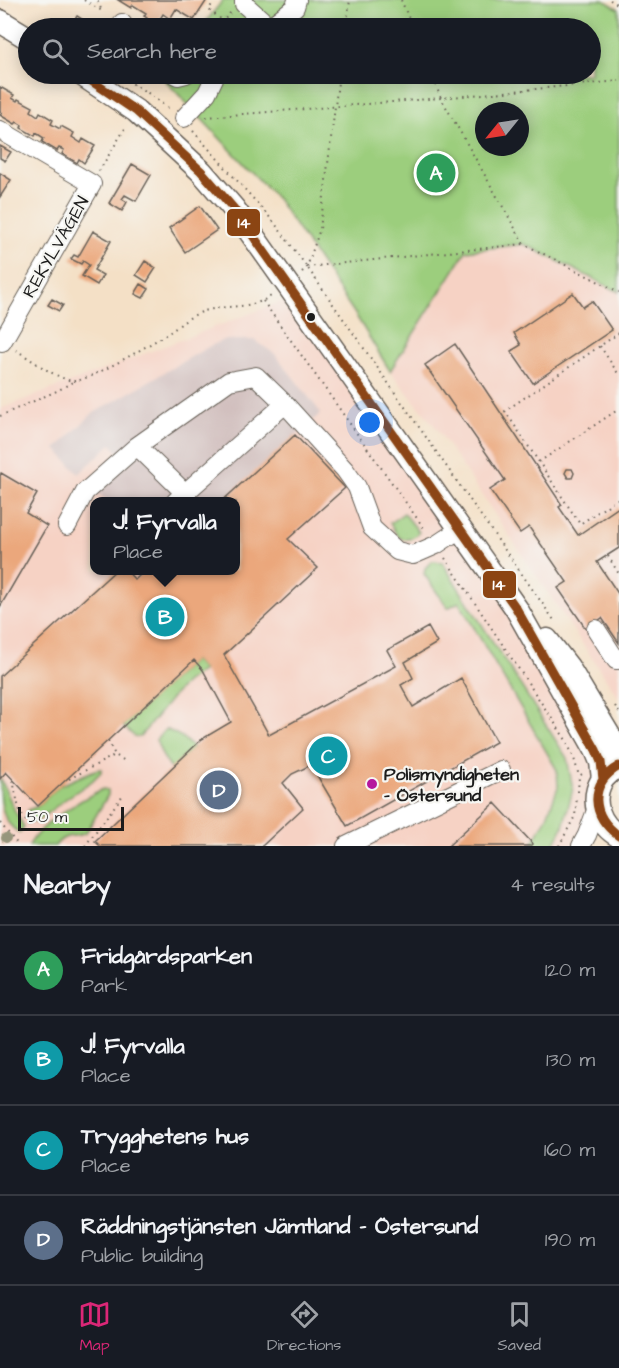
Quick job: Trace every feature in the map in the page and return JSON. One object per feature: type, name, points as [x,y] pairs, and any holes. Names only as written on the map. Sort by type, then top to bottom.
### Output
[{"type":"main road","points":[[0,21],[18,32]]},
{"type":"main road","points":[[96,84],[136,111],[201,171],[234,209],[516,608],[601,762],[611,773],[597,793],[597,808],[602,822],[619,836]]},
{"type":"main road","points":[[516,608],[568,667],[619,752]]},
{"type":"street","points":[[281,18],[295,7],[297,0]]},
{"type":"street","points":[[244,2],[259,18]]},
{"type":"street","points":[[183,118],[207,93],[211,84]]},
{"type":"street","points":[[0,130],[92,184]]},
{"type":"street","name":"REKYLVÄGEN","points":[[1,341],[92,184]]},
{"type":"street","points":[[67,526],[85,492],[137,446],[229,381],[256,376],[285,404],[345,470],[357,487],[372,528],[397,551],[413,555],[436,545],[460,529]]},
{"type":"street","points":[[137,446],[180,497],[285,404]]},
{"type":"street","points":[[596,629],[616,660],[619,660]]},
{"type":"street","points":[[357,844],[501,770]]},
{"type":"street","points":[[581,846],[597,808]]},
{"type":"path","points":[[84,0],[102,11],[97,0]]},
{"type":"path","points":[[214,0],[209,10],[219,18]]},
{"type":"path","points":[[347,18],[350,0]]},
{"type":"path","points":[[401,0],[409,18]]},
{"type":"path","points":[[610,0],[619,5]]},
{"type":"path","points":[[226,18],[244,2]]},
{"type":"path","points":[[601,83],[619,81]]},
{"type":"path","points":[[133,84],[183,118],[273,222],[558,625]]},
{"type":"path","points":[[307,267],[320,229],[338,84]]},
{"type":"path","points":[[435,84],[524,244]]},
{"type":"path","points":[[183,118],[588,84]]},
{"type":"path","points":[[92,184],[126,128]]},
{"type":"path","points":[[307,267],[524,244],[619,291]]},
{"type":"path","points":[[0,416],[74,381],[90,377],[171,331],[195,314],[215,308],[248,306],[263,301]]},
{"type":"path","points":[[619,333],[505,411],[580,524],[619,498]]},
{"type":"path","points":[[1,341],[55,375],[74,381]]},
{"type":"path","points":[[600,346],[619,375]]},
{"type":"path","points":[[539,462],[619,409]]},
{"type":"path","points":[[608,555],[619,574]]},
{"type":"path","points":[[612,703],[619,712]]},
{"type":"path","points":[[108,741],[115,754],[125,761]]},
{"type":"path","points":[[69,779],[115,754]]},
{"type":"path","points":[[13,780],[19,809],[31,830]]},
{"type":"path","points":[[85,846],[123,795]]},
{"type":"path","points":[[0,823],[19,846]]},
{"type":"shaded area","points":[[524,244],[619,292],[619,698],[437,429],[390,371],[465,251]]},
{"type":"shaded area","points":[[296,296],[516,608],[601,762],[581,846],[0,846],[0,409]]},
{"type":"shaded area","points":[[224,340],[254,340],[275,354],[321,413],[226,497],[103,497],[96,492],[128,463],[111,444],[79,474],[56,449],[92,414]]},
{"type":"green space","points":[[223,0],[604,0],[619,9],[619,292],[524,244],[466,251],[390,371],[355,314],[278,200],[169,84],[601,84],[601,18],[209,18]]},
{"type":"green space","points":[[404,513],[419,532],[409,539],[398,537],[390,523]]},
{"type":"green space","points":[[432,561],[442,562],[567,758],[573,789],[563,827],[553,846],[531,846],[546,819],[558,787],[557,770],[459,602],[448,608],[424,574],[425,568]]},
{"type":"green space","points":[[194,660],[203,670],[185,683],[140,737],[135,737],[123,726]]},
{"type":"green space","points":[[166,729],[182,737],[193,748],[171,769],[156,740]]},
{"type":"green space","points":[[101,769],[92,781],[36,822],[27,817],[28,810],[38,806],[59,786]]},
{"type":"green space","points":[[0,777],[24,827],[20,833],[8,823],[2,810]]},
{"type":"green space","points":[[103,789],[108,790],[108,795],[86,833],[66,837],[55,846],[29,846],[41,830],[51,822]]},
{"type":"building","points":[[118,0],[207,0],[195,18],[191,18],[176,9],[171,18],[163,14],[161,18],[147,18],[144,16],[146,13],[133,5],[131,8]]},
{"type":"building","points":[[0,87],[14,95],[12,98],[33,107],[31,111],[38,116],[40,112],[53,120],[51,124],[74,133],[72,137],[81,143],[83,139],[95,146],[84,163],[79,159],[77,163],[62,154],[64,150],[59,148],[57,151],[42,142],[44,138],[36,133],[35,136],[21,128],[22,125],[17,122],[15,124],[0,115],[2,113],[0,112]]},
{"type":"building","points":[[0,146],[11,152],[5,161],[0,158]]},
{"type":"building","points":[[132,164],[151,175],[136,201],[125,195],[122,199],[127,202],[122,211],[109,203]]},
{"type":"building","points":[[0,173],[11,180],[0,197]]},
{"type":"building","points":[[200,206],[217,230],[185,252],[169,228]]},
{"type":"building","points":[[93,231],[111,241],[94,270],[103,275],[97,285],[82,276],[89,265],[83,261],[81,264],[71,259],[74,255],[78,257]]},
{"type":"building","points":[[145,261],[156,268],[147,282],[136,275]]},
{"type":"building","points":[[141,284],[149,289],[143,298],[135,294]]},
{"type":"building","points":[[573,293],[583,307],[592,301],[612,330],[533,383],[511,351],[521,345],[514,333]]},
{"type":"building","points":[[52,299],[63,305],[59,311],[48,305]]},
{"type":"building","points":[[455,344],[562,505],[559,507],[578,535],[619,507],[619,548],[597,562],[619,595],[619,643],[602,618],[586,629],[558,588],[567,582],[529,527],[520,533],[490,490],[505,480],[425,365]]},
{"type":"building","points":[[295,435],[345,488],[288,539],[318,568],[224,655],[269,735],[396,666],[387,650],[428,627],[437,643],[405,662],[413,678],[401,685],[413,707],[461,678],[496,742],[347,826],[311,765],[292,774],[283,783],[303,808],[262,846],[100,846],[95,841],[202,739],[231,722],[203,670],[194,660],[38,806],[6,772],[0,779],[0,676],[111,575],[130,575],[135,580],[140,575],[240,575],[240,497],[227,497]]},
{"type":"building","points":[[567,469],[572,469],[574,473],[572,478],[568,478],[565,473]]},
{"type":"building","points":[[1,473],[37,494],[26,513],[47,526],[0,607],[0,476]]},
{"type":"building","points":[[495,803],[533,844],[531,846],[448,846]]},
{"type":"transit line","name":"14","points":[[96,84],[136,111],[201,171],[234,209],[516,608],[596,750],[601,762],[603,779]]},
{"type":"transit line","name":"14","points":[[619,766],[602,782],[597,800],[603,819],[619,836]]},
{"type":"place","name":"Fridgårdsparken","points":[[436,173]]},
{"type":"place","name":"J! Fyrvalla","points":[[165,617]]},
{"type":"place","name":"Trygghetens hus","points":[[328,756]]},
{"type":"place","name":"Polismyndigheten - Östersund","points":[[372,784]]},
{"type":"place","name":"Räddningstjänsten Jämtland - Östersund","points":[[219,790]]}]
